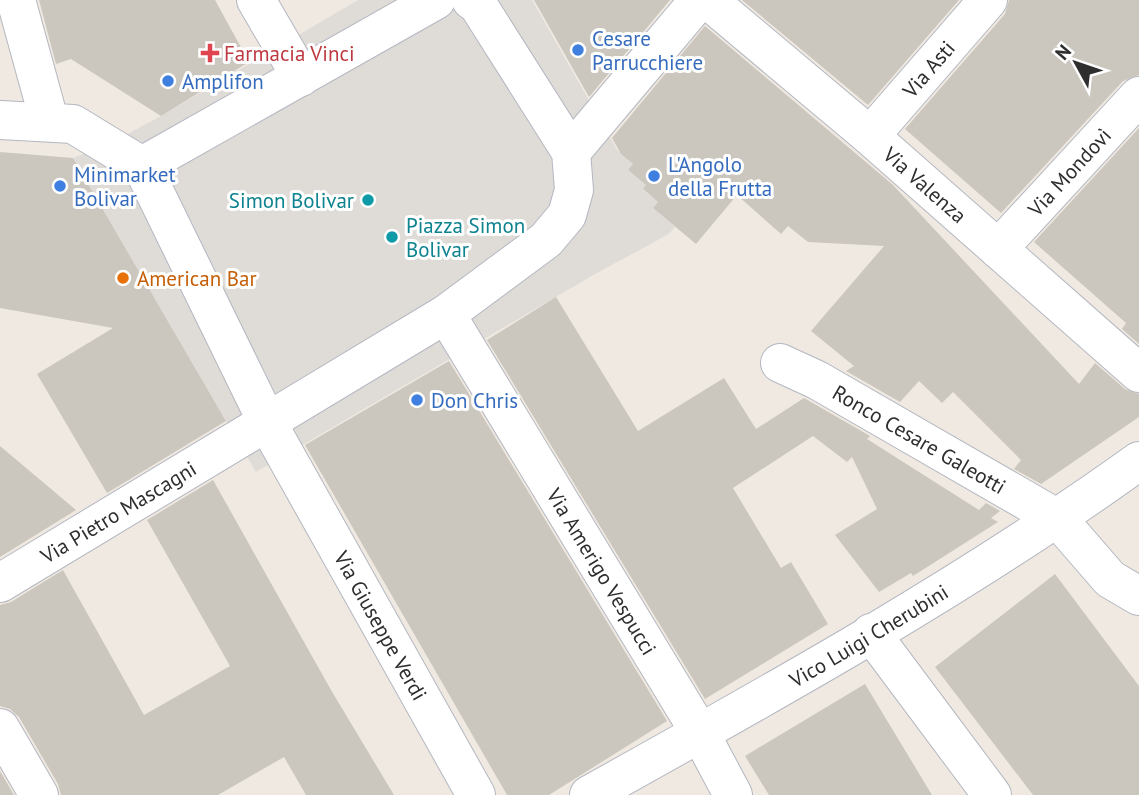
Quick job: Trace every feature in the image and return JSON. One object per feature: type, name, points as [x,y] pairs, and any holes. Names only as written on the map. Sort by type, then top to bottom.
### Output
[{"type":"street","points":[[16,0],[49,120]]},
{"type":"street","points":[[256,0],[301,76]]},
{"type":"street","points":[[0,120],[49,120],[73,124],[142,166],[436,0]]},
{"type":"street","points":[[471,0],[478,5],[571,152],[699,0]]},
{"type":"street","name":"Via Valenza","points":[[708,0],[870,136],[1139,373]]},
{"type":"street","name":"Via Asti","points":[[870,136],[988,0]]},
{"type":"street","name":"Via Mondovì","points":[[998,248],[1139,96]]},
{"type":"street","name":"Via Pietro Mascagni","points":[[0,583],[253,433],[446,314],[546,240],[568,215],[574,190],[571,152]]},
{"type":"street","name":"Via Giuseppe Verdi","points":[[142,166],[253,433],[286,457],[476,795]]},
{"type":"street","name":"Via Amerigo Vespucci","points":[[446,314],[700,733],[733,795]]},
{"type":"street","name":"Ronco Cesare Galeotti","points":[[780,363],[817,380],[1058,519],[1110,579],[1139,596]]},
{"type":"street","name":"Vico Luigi Cherubini","points":[[589,795],[871,633],[1058,519],[1139,461]]},
{"type":"street","points":[[871,633],[990,795]]},
{"type":"street","points":[[0,728],[39,795]]},
{"type":"shaded area","name":"Piazza Simon Bolivar","points":[[358,0],[532,0],[617,150],[633,164],[628,170],[646,185],[643,190],[658,202],[653,208],[675,227],[669,234],[597,273],[256,472],[73,158],[107,145],[161,116]]},
{"type":"building","points":[[39,0],[215,0],[249,62],[161,116],[71,59],[56,64]]},
{"type":"building","points":[[534,0],[670,0],[589,97]]},
{"type":"building","points":[[742,0],[959,0],[868,105]]},
{"type":"building","points":[[1009,0],[1139,0],[1139,75],[1123,81],[1001,213],[905,129],[1005,14]]},
{"type":"building","points":[[705,26],[893,185],[1079,384],[1095,363],[1125,389],[1139,394],[1139,417],[1041,484],[1014,469],[1021,460],[953,392],[942,403],[919,381],[900,402],[846,371],[854,366],[811,331],[884,246],[808,242],[788,226],[781,234],[737,195],[696,244],[653,208],[658,202],[643,189],[646,185],[628,170],[633,164],[621,154],[612,138]]},
{"type":"building","points":[[1139,128],[1139,344],[1122,329],[1126,323],[1034,242]]},
{"type":"building","points":[[0,152],[73,158],[226,421],[107,493],[37,374],[113,328],[0,308]]},
{"type":"building","points":[[556,297],[638,431],[724,378],[756,429],[804,398],[870,436],[867,439],[979,510],[986,503],[1000,511],[991,518],[998,522],[913,576],[911,573],[879,592],[835,535],[877,509],[852,457],[847,462],[813,436],[733,488],[781,568],[791,562],[828,624],[705,699],[487,340]]},
{"type":"building","points":[[449,361],[667,721],[549,795],[507,795],[305,445]]},
{"type":"building","points":[[0,446],[76,510],[0,557]]},
{"type":"building","points":[[213,480],[331,690],[394,795],[306,795],[284,757],[218,795],[61,795],[58,784],[19,717],[10,709],[0,706],[0,605],[11,602],[63,570],[144,715],[230,666],[147,520]]},
{"type":"building","points":[[1055,574],[1139,686],[1139,795],[1033,795],[935,667]]},
{"type":"building","points":[[865,684],[932,795],[769,795],[745,756]]},
{"type":"building","points":[[0,771],[14,795],[0,795]]},
{"type":"place","name":"Cesare Parrucchiere","points":[[578,50]]},
{"type":"place","name":"Farmacia Vinci","points":[[210,53]]},
{"type":"place","name":"Amplifon","points":[[168,81]]},
{"type":"place","name":"L'Angolo della Frutta","points":[[654,176]]},
{"type":"place","name":"Minimarket Bolivar","points":[[60,186]]},
{"type":"place","name":"Simon Bolivar","points":[[368,200]]},
{"type":"place","name":"Piazza Simon Bolivar","points":[[392,237]]},
{"type":"place","name":"American Bar","points":[[123,278]]},
{"type":"place","name":"Don Chris","points":[[417,400]]}]
